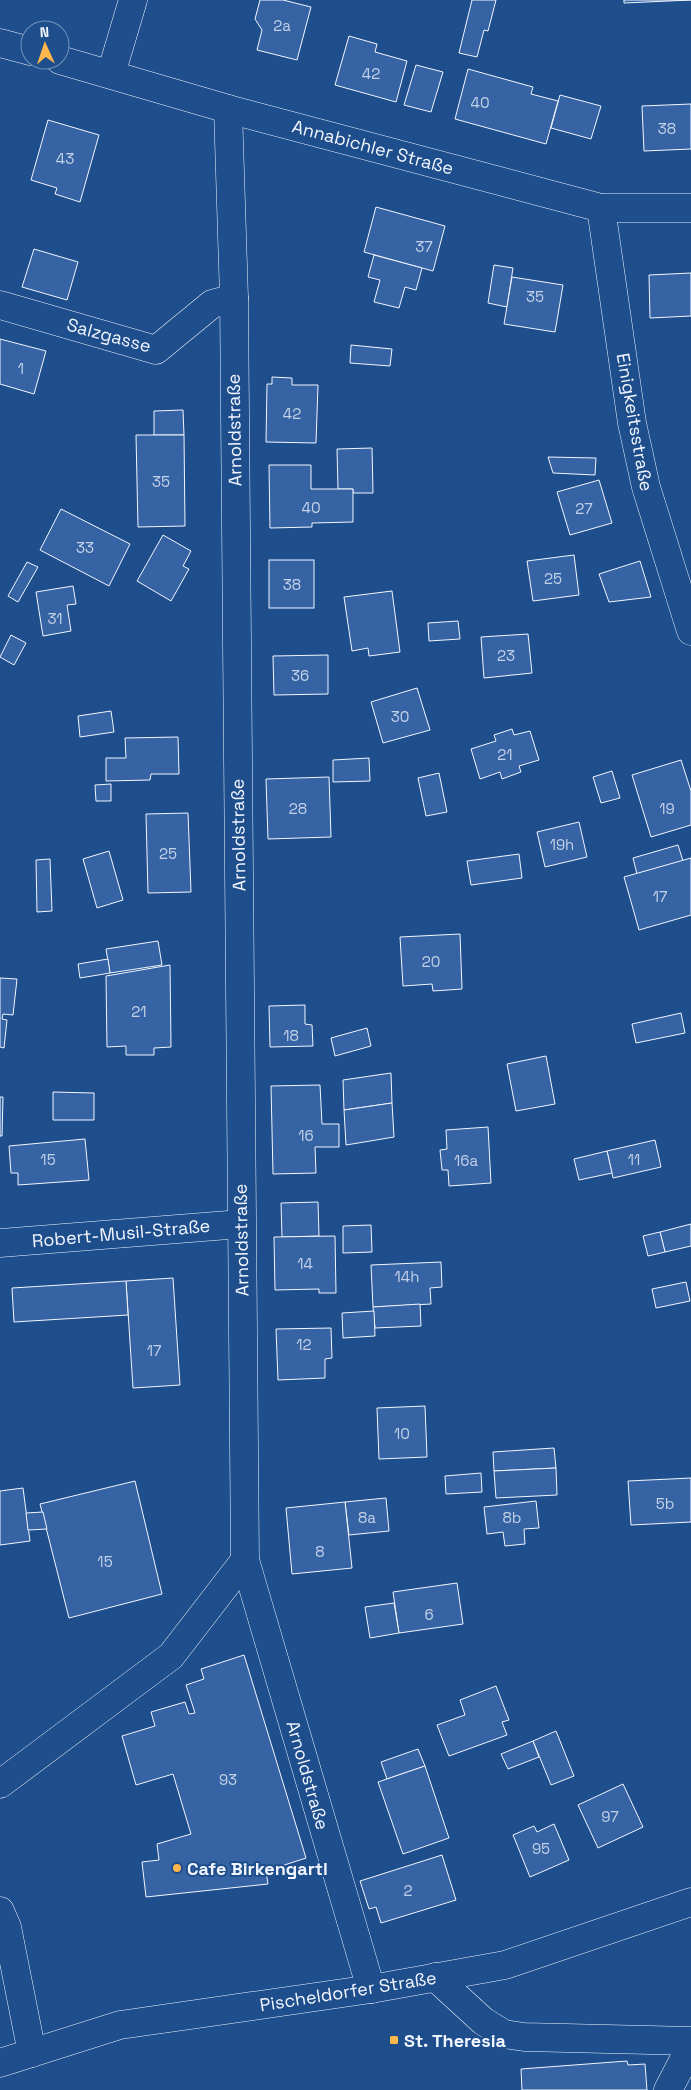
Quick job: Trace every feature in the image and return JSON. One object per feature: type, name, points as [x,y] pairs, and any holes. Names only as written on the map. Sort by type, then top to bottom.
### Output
[{"type":"street","points":[[111,74],[132,0]]},
{"type":"street","points":[[0,43],[20,48]]},
{"type":"street","name":"Annabichler Straße","points":[[70,63],[228,109],[601,208],[691,208]]},
{"type":"street","name":"Arnoldstraße","points":[[228,109],[234,298],[245,1560],[371,1989]]},
{"type":"street","name":"Einigkeitsstraße","points":[[601,208],[632,423],[646,487],[691,631]]},
{"type":"street","name":"Salzgasse","points":[[0,305],[156,350],[212,304],[234,298]]},
{"type":"street","name":"Robert-Musil-Straße","points":[[0,1243],[241,1224]]},
{"type":"street","points":[[0,1784],[171,1656],[245,1560]]},
{"type":"street","name":"Pischeldorfer Straße","points":[[0,2063],[120,2026],[371,1989],[505,1964],[690,1905]]},
{"type":"street","points":[[0,1911],[7,1927],[32,2053]]},
{"type":"street","points":[[435,1977],[483,2021],[504,2034],[524,2037],[691,2041]]},
{"type":"street","points":[[668,2090],[691,2046]]},
{"type":"building","points":[[260,0],[283,0],[311,7],[297,60],[257,50],[262,30],[255,19]]},
{"type":"building","points":[[472,0],[496,0],[488,31],[484,30],[477,57],[459,53]]},
{"type":"building","points":[[624,0],[691,0],[624,3]]},
{"type":"building","points":[[349,36],[377,44],[375,52],[407,61],[396,102],[335,85]]},
{"type":"building","points":[[416,65],[443,72],[431,112],[404,105]]},
{"type":"building","points":[[468,69],[533,87],[531,94],[558,101],[546,144],[455,119]]},
{"type":"building","points":[[560,95],[601,106],[591,139],[551,128]]},
{"type":"building","points":[[691,104],[691,149],[644,151],[642,106]]},
{"type":"building","points":[[48,120],[99,135],[80,202],[55,194],[57,188],[31,180]]},
{"type":"building","points":[[376,207],[445,226],[433,271],[364,252]]},
{"type":"building","points":[[34,249],[78,262],[67,300],[22,287]]},
{"type":"building","points":[[374,255],[422,268],[416,290],[405,287],[399,308],[374,302],[380,280],[368,277]]},
{"type":"building","points":[[494,265],[513,268],[507,307],[488,303]]},
{"type":"building","points":[[691,273],[691,316],[650,318],[649,275]]},
{"type":"building","points":[[512,277],[563,285],[555,332],[504,324]]},
{"type":"building","points":[[0,339],[46,351],[34,394],[0,384]]},
{"type":"building","points":[[351,345],[392,349],[390,366],[350,363]]},
{"type":"building","points":[[272,377],[292,378],[292,385],[318,385],[316,443],[266,442],[267,384],[272,384]]},
{"type":"building","points":[[183,410],[184,435],[154,435],[154,411]]},
{"type":"building","points":[[136,435],[184,435],[185,526],[138,527]]},
{"type":"building","points":[[372,448],[373,493],[353,493],[353,489],[338,489],[337,449]]},
{"type":"building","points":[[548,457],[596,458],[595,475],[553,473]]},
{"type":"building","points":[[269,465],[311,465],[311,489],[353,489],[353,522],[312,523],[312,527],[270,528]]},
{"type":"building","points":[[599,480],[612,523],[570,535],[557,492]]},
{"type":"building","points":[[61,509],[130,544],[109,586],[40,550]]},
{"type":"building","points":[[163,535],[191,551],[183,566],[189,569],[171,601],[137,581]]},
{"type":"building","points":[[574,555],[579,595],[533,601],[527,561]]},
{"type":"building","points":[[269,560],[314,560],[314,608],[269,608]]},
{"type":"building","points":[[640,561],[651,597],[609,602],[599,574]]},
{"type":"building","points":[[27,562],[38,567],[18,602],[8,596]]},
{"type":"building","points":[[73,586],[76,604],[67,605],[71,631],[43,636],[36,592]]},
{"type":"building","points":[[392,591],[400,652],[369,656],[368,648],[352,651],[344,597]]},
{"type":"building","points":[[458,621],[460,639],[429,641],[428,623]]},
{"type":"building","points":[[528,634],[532,673],[484,678],[481,637]]},
{"type":"building","points":[[11,635],[26,643],[14,665],[0,657]]},
{"type":"building","points":[[328,655],[328,694],[274,695],[273,656]]},
{"type":"building","points":[[417,688],[430,730],[383,743],[371,702]]},
{"type":"building","points":[[111,711],[114,732],[80,737],[78,716]]},
{"type":"building","points":[[512,729],[514,735],[530,731],[539,760],[519,766],[521,772],[502,779],[500,772],[480,779],[471,749],[496,741],[494,735]]},
{"type":"building","points":[[178,737],[179,774],[151,774],[150,780],[106,781],[106,758],[126,758],[125,738]]},
{"type":"building","points":[[369,758],[370,781],[333,782],[333,760]]},
{"type":"building","points":[[681,760],[691,791],[691,825],[651,837],[632,775]]},
{"type":"building","points":[[612,771],[620,798],[601,803],[593,777]]},
{"type":"building","points":[[439,773],[447,812],[426,816],[418,778]]},
{"type":"building","points":[[329,777],[331,837],[268,839],[266,779]]},
{"type":"building","points":[[111,784],[111,801],[96,801],[95,785]]},
{"type":"building","points":[[188,813],[191,892],[148,893],[146,814]]},
{"type":"building","points":[[579,822],[587,857],[545,867],[537,832]]},
{"type":"building","points":[[678,845],[683,861],[637,874],[633,858]]},
{"type":"building","points":[[109,851],[123,900],[97,908],[83,859]]},
{"type":"building","points":[[519,854],[522,878],[471,885],[467,861]]},
{"type":"building","points":[[691,858],[691,915],[639,930],[624,877]]},
{"type":"building","points":[[50,859],[52,911],[37,912],[36,860]]},
{"type":"building","points":[[460,934],[462,989],[433,991],[432,984],[403,986],[400,937]]},
{"type":"building","points":[[158,941],[162,965],[110,973],[106,949]]},
{"type":"building","points":[[108,959],[110,973],[80,978],[78,964]]},
{"type":"building","points":[[170,965],[171,1047],[154,1048],[154,1055],[126,1055],[126,1046],[107,1047],[106,976]]},
{"type":"building","points":[[0,978],[17,979],[13,1015],[3,1014],[2,1019],[7,1020],[4,1048],[0,1047]]},
{"type":"building","points":[[305,1005],[305,1024],[312,1025],[313,1046],[270,1047],[269,1006]]},
{"type":"building","points":[[681,1013],[685,1033],[636,1043],[632,1024]]},
{"type":"building","points":[[367,1028],[371,1046],[335,1056],[331,1038]]},
{"type":"building","points":[[546,1056],[555,1104],[516,1111],[507,1064]]},
{"type":"building","points":[[391,1073],[392,1103],[344,1110],[343,1080]]},
{"type":"building","points":[[320,1085],[322,1124],[339,1124],[339,1147],[315,1147],[316,1173],[273,1174],[271,1086]]},
{"type":"building","points":[[53,1092],[94,1093],[94,1120],[53,1120]]},
{"type":"building","points":[[0,1097],[3,1097],[2,1136],[0,1136]]},
{"type":"building","points":[[392,1103],[394,1137],[346,1145],[344,1110]]},
{"type":"building","points":[[488,1127],[491,1183],[449,1186],[448,1170],[442,1170],[440,1150],[447,1149],[446,1130]]},
{"type":"building","points":[[85,1139],[89,1180],[18,1185],[18,1173],[11,1173],[9,1146]]},
{"type":"building","points":[[655,1140],[661,1167],[613,1178],[607,1151]]},
{"type":"building","points":[[607,1151],[612,1173],[579,1180],[574,1159]]},
{"type":"building","points":[[318,1202],[319,1236],[282,1237],[281,1203]]},
{"type":"building","points":[[691,1224],[691,1246],[665,1252],[660,1232]]},
{"type":"building","points":[[371,1225],[372,1252],[343,1253],[343,1226]]},
{"type":"building","points":[[660,1232],[665,1252],[648,1256],[643,1236]]},
{"type":"building","points":[[335,1236],[336,1293],[319,1293],[319,1289],[275,1290],[274,1237]]},
{"type":"building","points":[[441,1262],[442,1287],[430,1288],[431,1304],[373,1307],[371,1265]]},
{"type":"building","points":[[173,1278],[180,1385],[133,1388],[126,1281]]},
{"type":"building","points":[[126,1281],[128,1315],[14,1322],[12,1288]]},
{"type":"building","points":[[686,1282],[690,1301],[656,1308],[652,1289]]},
{"type":"building","points":[[420,1304],[421,1326],[375,1328],[373,1307]]},
{"type":"building","points":[[374,1311],[375,1336],[343,1338],[342,1313]]},
{"type":"building","points":[[331,1328],[332,1358],[325,1359],[325,1378],[278,1380],[276,1329]]},
{"type":"building","points":[[425,1406],[427,1457],[379,1459],[377,1408]]},
{"type":"building","points":[[554,1448],[556,1468],[494,1471],[493,1452]]},
{"type":"building","points":[[556,1468],[557,1495],[496,1498],[494,1471]]},
{"type":"building","points":[[481,1473],[482,1492],[446,1494],[445,1476]]},
{"type":"building","points":[[691,1478],[691,1522],[631,1525],[628,1481]]},
{"type":"building","points":[[135,1481],[162,1594],[69,1618],[40,1504]]},
{"type":"building","points":[[23,1488],[30,1541],[0,1545],[0,1491]]},
{"type":"building","points":[[386,1498],[389,1531],[349,1535],[345,1502]]},
{"type":"building","points":[[536,1501],[539,1528],[524,1529],[525,1544],[505,1546],[503,1532],[487,1534],[484,1507]]},
{"type":"building","points":[[345,1502],[352,1568],[292,1574],[286,1508]]},
{"type":"building","points":[[43,1512],[47,1529],[28,1530],[26,1513]]},
{"type":"building","points":[[457,1583],[463,1624],[399,1633],[393,1592]]},
{"type":"building","points":[[394,1603],[399,1633],[370,1638],[365,1607]]},
{"type":"building","points":[[244,1655],[306,1858],[266,1871],[268,1884],[146,1897],[142,1862],[159,1860],[157,1844],[191,1834],[173,1774],[136,1785],[122,1736],[155,1726],[151,1712],[185,1702],[189,1714],[195,1713],[186,1685],[204,1679],[201,1669]]},
{"type":"building","points":[[496,1686],[509,1720],[502,1722],[507,1735],[449,1756],[437,1725],[465,1715],[460,1700]]},
{"type":"building","points":[[556,1731],[574,1776],[551,1785],[533,1741]]},
{"type":"building","points":[[533,1741],[539,1757],[508,1769],[501,1754]]},
{"type":"building","points":[[418,1749],[425,1766],[387,1779],[381,1762]]},
{"type":"building","points":[[425,1766],[449,1838],[403,1854],[378,1782]]},
{"type":"building","points":[[623,1784],[643,1827],[598,1848],[578,1805]]},
{"type":"building","points":[[554,1824],[569,1860],[530,1877],[513,1835],[534,1826],[537,1832]]},
{"type":"building","points":[[442,1855],[456,1900],[381,1923],[376,1907],[369,1909],[360,1881]]},
{"type":"building","points":[[627,2061],[628,2065],[645,2064],[647,2090],[522,2090],[521,2069]]},
{"type":"place","name":"Cafe Birkengartl","points":[[177,1868]]},
{"type":"place","name":"St. Theresia","points":[[394,2040]]}]
